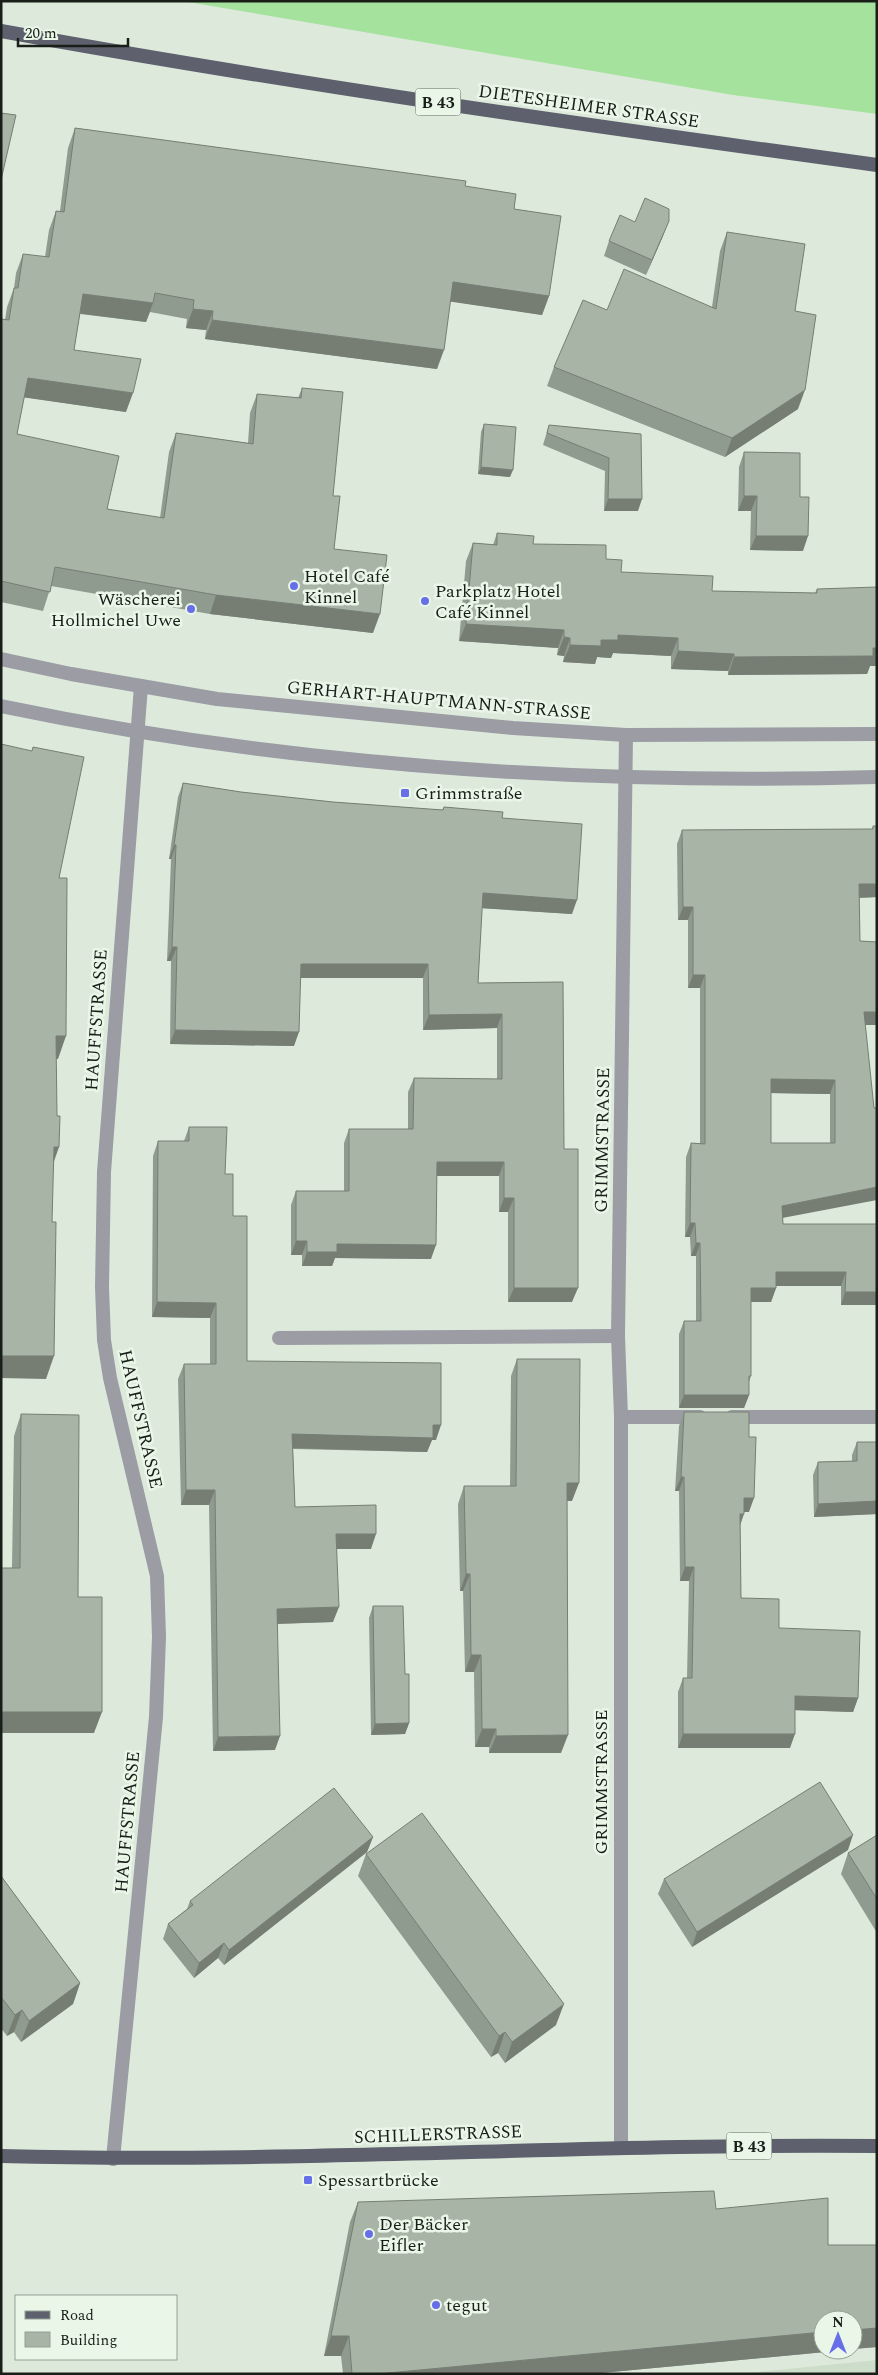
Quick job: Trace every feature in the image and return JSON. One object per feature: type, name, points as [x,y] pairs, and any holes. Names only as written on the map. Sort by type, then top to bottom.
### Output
[{"type":"main road","name":"DIETESHEIMER STRASSE","points":[[1,31],[320,84],[658,135],[877,165]]},
{"type":"main road","name":"SCHILLERSTRASSE","points":[[1,2156],[113,2159],[307,2158],[621,2147],[877,2146]]},
{"type":"street","name":"GERHART-HAUPTMANN-STRASSE","points":[[1,659],[141,686],[217,698],[513,728],[626,735],[877,734]]},
{"type":"street","name":"HAUFFSTRASSE","points":[[113,2159],[156,1717],[159,1637],[157,1576],[149,1532],[110,1378],[104,1340],[102,1287],[104,1172],[141,686]]},
{"type":"street","points":[[1,706],[136,732],[254,748],[406,764],[626,778],[793,779],[877,777]]},
{"type":"street","name":"GRIMMSTRASSE","points":[[621,2147],[621,1417],[618,1336],[626,735]]},
{"type":"street","points":[[278,1338],[618,1336]]},
{"type":"street","points":[[621,1417],[877,1418]]},
{"type":"shaded area","points":[[877,2360],[877,2374],[738,2374]]},
{"type":"green space","points":[[182,1],[877,1],[877,114],[733,95]]},
{"type":"building","points":[[1,113],[16,115],[1,180]]},
{"type":"building","points":[[75,128],[466,181],[465,186],[516,194],[514,209],[561,216],[549,296],[453,282],[444,350],[212,320],[213,311],[193,309],[194,300],[155,293],[153,303],[83,294],[74,350],[141,359],[133,393],[28,378],[17,434],[119,456],[107,509],[164,518],[176,433],[253,444],[257,394],[301,398],[302,388],[343,392],[333,496],[340,496],[334,549],[387,555],[380,614],[216,595],[55,567],[50,592],[1,581],[1,319],[9,320],[14,288],[18,288],[23,254],[49,257],[56,211],[64,212]]},
{"type":"building","points":[[645,198],[669,209],[669,221],[652,260],[609,241],[620,215],[635,222]]},
{"type":"building","points":[[727,232],[805,244],[795,311],[816,315],[805,390],[732,438],[554,367],[583,300],[607,310],[624,269],[716,309]]},
{"type":"building","points":[[484,424],[516,427],[513,470],[481,467]]},
{"type":"building","points":[[549,425],[641,434],[642,499],[608,499],[609,458],[547,433]]},
{"type":"building","points":[[744,452],[800,453],[800,497],[809,497],[808,536],[756,536],[757,496],[744,496]]},
{"type":"building","points":[[497,533],[534,536],[533,544],[606,545],[606,559],[622,560],[621,572],[713,576],[712,591],[817,593],[817,589],[877,587],[877,648],[873,648],[873,656],[734,657],[734,654],[678,651],[678,638],[618,635],[618,640],[601,640],[601,646],[570,645],[570,638],[564,637],[564,630],[466,624],[473,543],[497,545]]},
{"type":"building","points":[[1,744],[32,751],[33,747],[84,757],[59,878],[67,878],[66,1036],[56,1036],[57,1116],[60,1116],[59,1147],[54,1147],[52,1222],[56,1222],[54,1356],[1,1356]]},
{"type":"building","points":[[183,783],[241,792],[333,802],[443,810],[444,807],[503,812],[502,818],[582,824],[577,900],[483,893],[478,983],[563,982],[564,1149],[578,1149],[578,1288],[514,1288],[514,1198],[504,1198],[504,1162],[437,1162],[436,1245],[337,1244],[337,1252],[307,1252],[307,1241],[296,1241],[296,1191],[349,1191],[349,1129],[413,1129],[414,1078],[502,1079],[502,1014],[429,1015],[428,964],[301,964],[299,1032],[175,1030],[177,947],[172,947],[176,845],[174,845]]},
{"type":"building","points":[[873,826],[877,826],[877,884],[859,884],[860,941],[877,942],[877,1012],[864,1012],[874,1108],[877,1108],[877,1187],[782,1206],[783,1224],[877,1224],[877,1292],[845,1292],[846,1272],[776,1272],[776,1288],[751,1288],[751,1376],[749,1376],[749,1395],[684,1395],[684,1321],[701,1321],[700,1243],[696,1243],[695,1223],[690,1223],[691,1143],[705,1144],[705,975],[693,975],[693,907],[683,907],[682,830],[873,829]],"holes":[[[771,1079],[835,1080],[835,1143],[771,1143]]]},
{"type":"building","points":[[189,1127],[227,1127],[225,1174],[233,1174],[233,1216],[247,1216],[247,1361],[441,1363],[441,1425],[433,1425],[433,1438],[292,1434],[295,1507],[376,1505],[376,1534],[336,1534],[339,1607],[277,1609],[280,1736],[218,1737],[215,1490],[186,1490],[184,1364],[216,1364],[216,1303],[157,1302],[158,1141],[189,1141]]},
{"type":"building","points":[[517,1359],[580,1359],[579,1483],[567,1483],[568,1735],[496,1736],[496,1729],[482,1729],[481,1655],[471,1655],[470,1574],[466,1574],[464,1486],[516,1486]]},
{"type":"building","points":[[684,1412],[749,1412],[749,1437],[756,1437],[754,1498],[744,1498],[744,1514],[740,1514],[741,1598],[779,1599],[779,1628],[860,1631],[858,1698],[795,1696],[795,1734],[683,1734],[683,1678],[692,1678],[694,1567],[685,1567],[684,1477],[681,1477]]},
{"type":"building","points":[[21,1414],[79,1415],[78,1597],[102,1597],[102,1712],[1,1712],[1,1568],[20,1568]]},
{"type":"building","points":[[857,1442],[877,1442],[877,1501],[818,1504],[818,1462],[857,1461]]},
{"type":"building","points":[[373,1606],[403,1606],[405,1674],[409,1674],[409,1723],[375,1724]]},
{"type":"building","points":[[820,1782],[853,1835],[697,1932],[664,1879]]},
{"type":"building","points":[[334,1788],[373,1837],[229,1950],[224,1943],[199,1963],[168,1924],[193,1905],[190,1901]]},
{"type":"building","points":[[422,1813],[564,2004],[512,2042],[505,2032],[499,2036],[366,1854]]},
{"type":"building","points":[[877,1835],[877,1899],[848,1853]]},
{"type":"building","points":[[1,1876],[80,1983],[29,2021],[22,2010],[15,2015],[1,1997]]},
{"type":"building","points":[[714,2191],[716,2209],[828,2198],[828,2245],[877,2245],[877,2328],[863,2329],[863,2310],[813,2310],[813,2333],[377,2374],[352,2374],[349,2336],[331,2336],[358,2202]]},
{"type":"place","name":"Hotel Café Kinnel","points":[[294,586]]},
{"type":"place","name":"Parkplatz Hotel Café Kinnel","points":[[425,601]]},
{"type":"place","name":"Wäscherei Hollmichel Uwe","points":[[191,609]]},
{"type":"place","name":"Grimmstraße","points":[[405,793]]},
{"type":"place","name":"Spessartbrücke","points":[[308,2180]]},
{"type":"place","name":"Der Bäcker Eifler","points":[[369,2234]]},
{"type":"place","name":"tegut","points":[[436,2305]]}]
